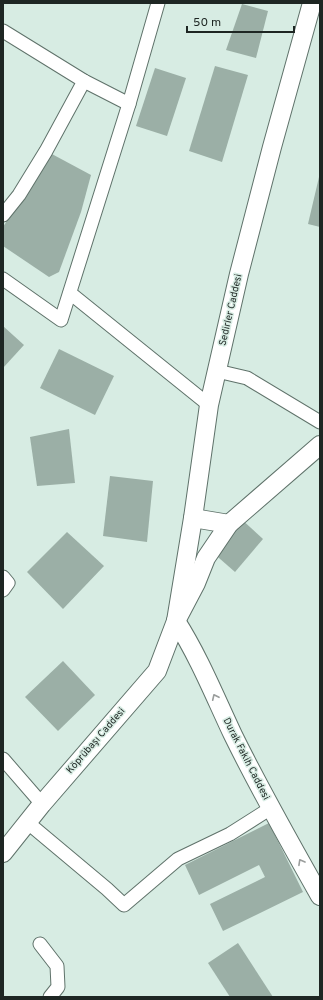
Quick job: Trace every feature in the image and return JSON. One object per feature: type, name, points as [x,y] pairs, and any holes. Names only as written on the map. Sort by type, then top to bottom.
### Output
[{"type":"street","points":[[3,280],[61,320],[129,104],[158,3]]},
{"type":"street","name":"Sedirler Caddesi","points":[[176,622],[209,405],[239,274],[312,3]]},
{"type":"street","points":[[3,31],[84,81],[129,104]]},
{"type":"street","points":[[3,215],[19,195],[46,151],[84,81]]},
{"type":"street","points":[[70,293],[209,405]]},
{"type":"street","points":[[217,371],[247,378],[320,422]]},
{"type":"street","points":[[176,622],[196,584],[206,558],[229,524],[320,445]]},
{"type":"street","points":[[193,518],[229,524]]},
{"type":"street","points":[[3,577],[8,583],[3,590]]},
{"type":"street","name":"Köprübaşı Caddesi","points":[[3,853],[42,804],[157,671],[176,622]]},
{"type":"street","name":"Durak Fakih Caddesi","points":[[176,622],[183,632],[271,808],[320,896]]},
{"type":"street","points":[[3,759],[42,804]]},
{"type":"street","points":[[28,822],[124,905],[178,859],[230,834],[271,808]]},
{"type":"street","points":[[40,944],[56,966],[58,987],[50,997]]},
{"type":"building","points":[[242,4],[268,11],[256,58],[226,50]]},
{"type":"building","points":[[215,66],[248,75],[222,162],[189,151]]},
{"type":"building","points":[[155,68],[186,78],[167,136],[136,126]]},
{"type":"building","points":[[50,153],[91,175],[81,212],[59,272],[49,277],[3,246],[3,227]]},
{"type":"building","points":[[320,177],[320,227],[308,224]]},
{"type":"building","points":[[3,326],[24,345],[3,368]]},
{"type":"building","points":[[59,349],[114,376],[95,415],[40,388]]},
{"type":"building","points":[[69,429],[75,483],[37,486],[30,437]]},
{"type":"building","points":[[110,476],[153,481],[147,542],[103,536]]},
{"type":"building","points":[[240,518],[263,539],[235,572],[211,551]]},
{"type":"building","points":[[67,532],[104,566],[63,609],[27,572]]},
{"type":"building","points":[[63,661],[95,695],[58,731],[25,697]]},
{"type":"building","points":[[269,823],[303,892],[223,931],[210,904],[265,877],[259,865],[199,895],[185,865]]},
{"type":"building","points":[[238,943],[273,997],[230,997],[208,963]]}]
